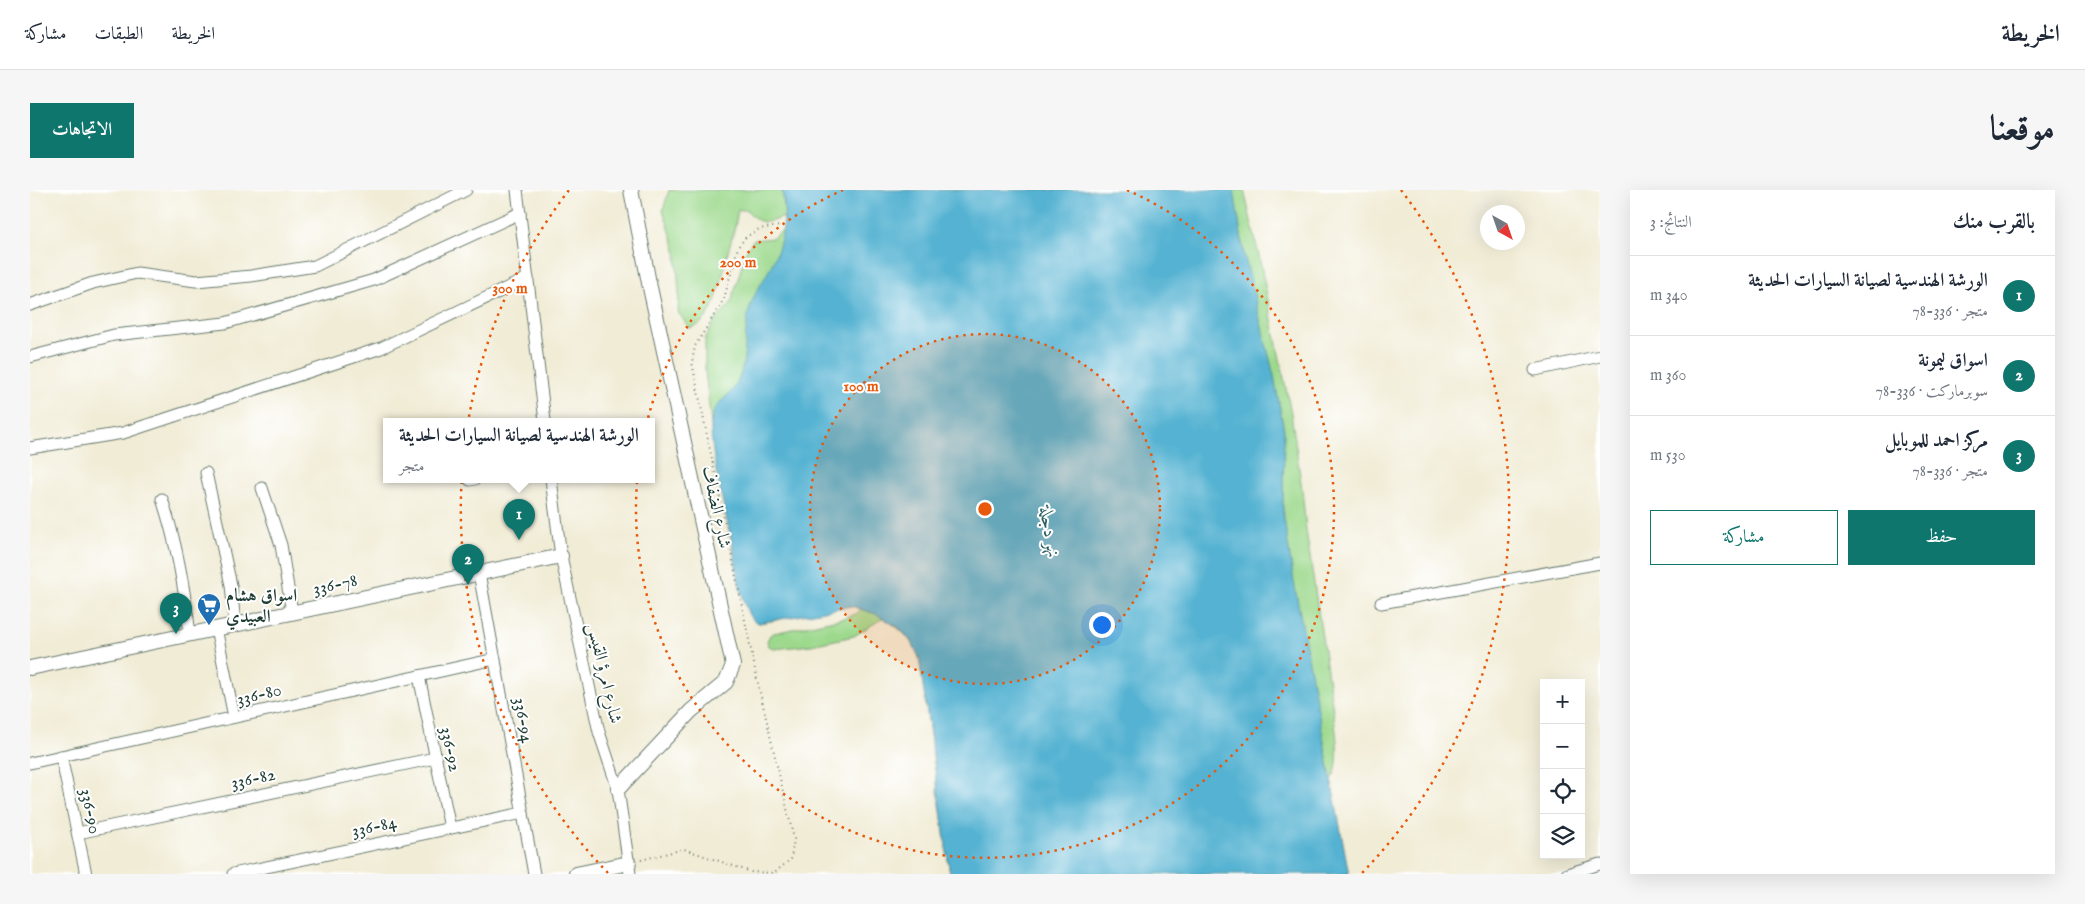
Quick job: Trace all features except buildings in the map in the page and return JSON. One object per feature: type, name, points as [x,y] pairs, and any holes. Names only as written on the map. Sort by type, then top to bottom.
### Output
[{"type":"street","points":[[30,306],[93,283],[137,273],[196,281],[252,276],[316,266],[466,190]]},
{"type":"street","points":[[517,190],[545,418]]},
{"type":"street","name":"شارع الضفاف","points":[[618,790],[691,710],[726,682],[733,664],[650,292],[630,190]]},
{"type":"street","points":[[30,357],[114,335],[224,323],[374,280],[520,213]]},
{"type":"street","points":[[30,448],[123,433],[380,348],[528,278]]},
{"type":"street","points":[[1535,370],[1600,356]]},
{"type":"street","points":[[206,473],[232,585],[236,624]]},
{"type":"street","name":"شارع امرؤ القيس","points":[[552,483],[560,556],[599,732],[618,790],[630,868]]},
{"type":"street","points":[[262,488],[281,544],[292,612]]},
{"type":"street","points":[[162,498],[174,536],[190,634]]},
{"type":"street","name":"336-78","points":[[30,668],[560,556]]},
{"type":"street","points":[[1382,603],[1600,563]]},
{"type":"street","name":"336-94","points":[[480,573],[534,874]]},
{"type":"street","points":[[216,628],[234,717]]},
{"type":"street","name":"336-80","points":[[30,763],[495,659]]},
{"type":"street","name":"336-92","points":[[418,676],[450,828]]},
{"type":"street","name":"336-90","points":[[62,756],[86,874]]},
{"type":"street","name":"336-82","points":[[78,833],[435,758]]},
{"type":"street","name":"336-84","points":[[232,874],[269,870],[523,813]]},
{"type":"street","points":[[1567,874],[1600,864]]},
{"type":"street","points":[[576,874],[630,868]]},
{"type":"path","points":[[630,868],[684,849],[751,872],[774,873],[791,859],[794,839],[757,679],[692,362],[695,346],[724,299],[738,247],[746,238],[759,229],[780,226]]},
{"type":"green space","points":[[669,190],[782,190],[785,217],[905,525],[950,874],[919,657],[909,639],[883,618],[854,636],[811,645],[774,649],[769,646],[767,641],[770,635],[774,633],[848,617],[856,614],[862,608],[837,606],[759,623],[749,615],[741,590],[715,459],[705,371],[705,339],[714,322],[731,303],[746,251],[753,240],[773,238],[783,230],[784,217],[764,222],[756,219],[747,210],[738,210],[722,278],[711,311],[698,325],[689,328],[678,312],[679,293],[676,250],[663,210]]},
{"type":"green space","points":[[1228,190],[1244,190],[1291,413],[1306,530],[1336,731],[1337,759],[1331,779],[1326,779],[1281,531],[1285,524],[1239,244],[1242,240],[1236,207]]},
{"type":"water","name":"نهر دجلة","points":[[782,190],[1234,190],[1244,254],[1274,376],[1284,430],[1283,512],[1294,582],[1349,874],[950,874],[919,657],[910,640],[898,627],[876,614],[851,606],[759,623],[750,616],[742,595],[714,461],[711,429],[712,417],[716,407],[732,391],[741,372],[750,307],[756,292],[774,261],[783,231],[784,200]]},
{"type":"place","name":"الورشة الهندسية لصيانة السيارات الحديثة","points":[[519,540]]},
{"type":"place","name":"اسواق ليمونة","points":[[468,585]]},
{"type":"place","name":"اسواق هشام العبيدي","points":[[209,626]]},
{"type":"place","name":"مركز احمد للموبايل","points":[[176,634]]}]
